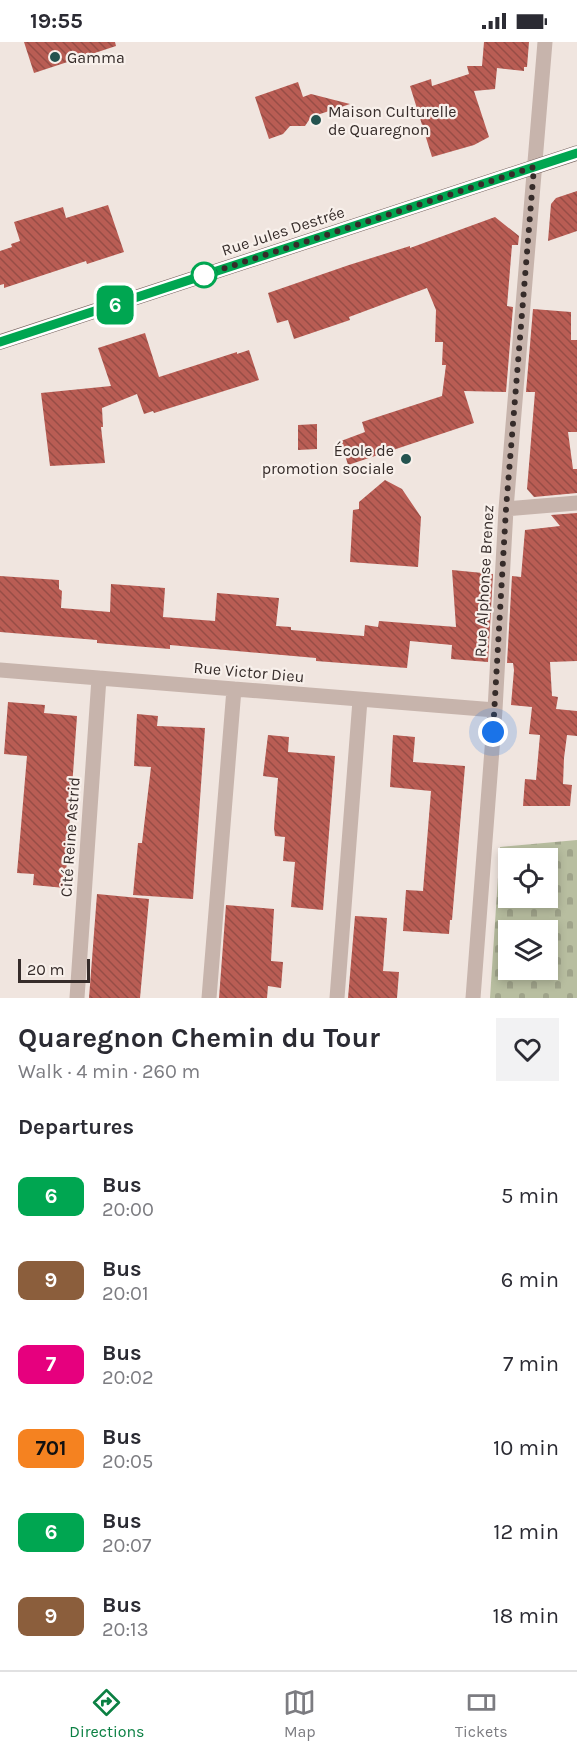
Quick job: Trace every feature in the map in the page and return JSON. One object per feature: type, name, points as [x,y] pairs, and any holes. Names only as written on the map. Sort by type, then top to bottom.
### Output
[{"type":"main road","name":"Rue Jules Destrée","points":[[0,342],[577,153]]},
{"type":"street","name":"Rue Alphonse Brenez","points":[[473,998],[495,710],[506,509],[544,42]]},
{"type":"street","points":[[506,509],[577,504]]},
{"type":"street","name":"Rue Victor Dieu","points":[[0,670],[495,710]]},
{"type":"street","name":"Cité Reine Astrid","points":[[77,998],[99,678]]},
{"type":"street","points":[[209,998],[234,689]]},
{"type":"street","points":[[338,998],[360,699]]},
{"type":"green space","points":[[577,840],[577,998],[490,998],[498,877],[498,908],[558,908],[558,848],[500,848]]},
{"type":"building","name":"Gamma","points":[[24,42],[115,42],[116,46],[34,73]]},
{"type":"building","points":[[484,42],[529,42],[527,67],[524,67],[524,71],[497,68],[495,89],[474,91],[489,137],[474,145],[432,157],[410,86],[431,79],[432,86],[469,74],[467,66],[482,66]]},
{"type":"building","points":[[298,82],[303,97],[311,94],[350,104],[311,117],[305,126],[290,126],[283,134],[269,139],[255,97]]},
{"type":"building","points":[[577,191],[577,231],[548,241],[551,204],[556,198]]},
{"type":"building","points":[[108,205],[124,252],[87,264],[86,261],[4,288],[4,284],[0,285],[0,251],[20,241],[14,222],[63,207],[66,218]]},
{"type":"building","points":[[495,217],[519,236],[518,245],[512,245],[507,306],[513,307],[506,392],[464,391],[474,423],[348,465],[341,441],[365,432],[362,422],[442,396],[446,365],[442,365],[443,342],[435,342],[436,310],[427,288],[349,317],[350,320],[294,339],[288,320],[277,323],[268,293],[349,265],[410,246],[410,248]]},
{"type":"building","points":[[533,309],[571,312],[571,340],[577,340],[577,432],[568,432],[573,469],[577,469],[577,493],[534,497],[527,489],[535,392],[526,392]]},
{"type":"building","points":[[145,333],[159,377],[249,350],[259,380],[154,413],[153,411],[144,414],[137,394],[102,408],[103,427],[101,427],[105,463],[50,466],[41,393],[111,386],[98,348]]},
{"type":"building","points":[[317,424],[317,449],[298,450],[298,425]]},
{"type":"building","points":[[385,480],[402,489],[421,517],[418,567],[350,562],[353,510],[359,509],[359,502]]},
{"type":"building","points":[[577,513],[577,661],[550,662],[552,696],[558,697],[556,709],[577,711],[577,736],[567,735],[564,758],[563,784],[572,785],[570,806],[523,806],[525,779],[536,780],[540,735],[529,734],[532,707],[511,705],[514,670],[513,663],[507,663],[512,576],[521,577],[525,530],[560,526],[551,515]]},
{"type":"building","points":[[452,570],[493,574],[488,662],[451,659],[452,645],[410,641],[407,668],[316,661],[316,658],[170,645],[170,649],[97,643],[97,640],[0,632],[0,576],[59,580],[59,589],[62,591],[61,608],[110,612],[111,584],[165,588],[163,617],[215,621],[217,593],[279,598],[276,626],[291,627],[291,630],[364,636],[365,625],[378,627],[379,621],[456,627]]},
{"type":"building","points":[[8,702],[45,705],[44,713],[77,716],[65,888],[33,885],[34,874],[17,873],[27,756],[4,754]]},
{"type":"building","points":[[137,714],[158,716],[157,726],[205,728],[193,899],[133,895],[138,843],[142,843],[151,767],[134,766]]},
{"type":"building","points":[[268,735],[289,737],[288,752],[335,756],[323,910],[291,907],[295,862],[283,861],[285,837],[275,836],[274,828],[278,778],[263,776]]},
{"type":"building","points":[[393,735],[415,737],[413,762],[465,766],[449,934],[403,931],[406,890],[423,891],[431,791],[390,787]]},
{"type":"building","points":[[97,894],[149,899],[140,998],[89,998]]},
{"type":"building","points":[[226,905],[274,909],[271,961],[283,962],[281,988],[268,986],[267,998],[219,998]]},
{"type":"building","points":[[355,916],[387,918],[383,971],[399,972],[397,998],[348,998]]},
{"type":"bus line","name":"6","points":[[0,342],[577,153]]},
{"type":"place","name":"Gamma","points":[[55,57]]},
{"type":"place","name":"Maison Culturelle de Quaregnon","points":[[316,120]]},
{"type":"place","name":"École de promotion sociale","points":[[406,459]]},
{"type":"route","points":[[204,275],[534,167],[506,509],[493,732]]}]
